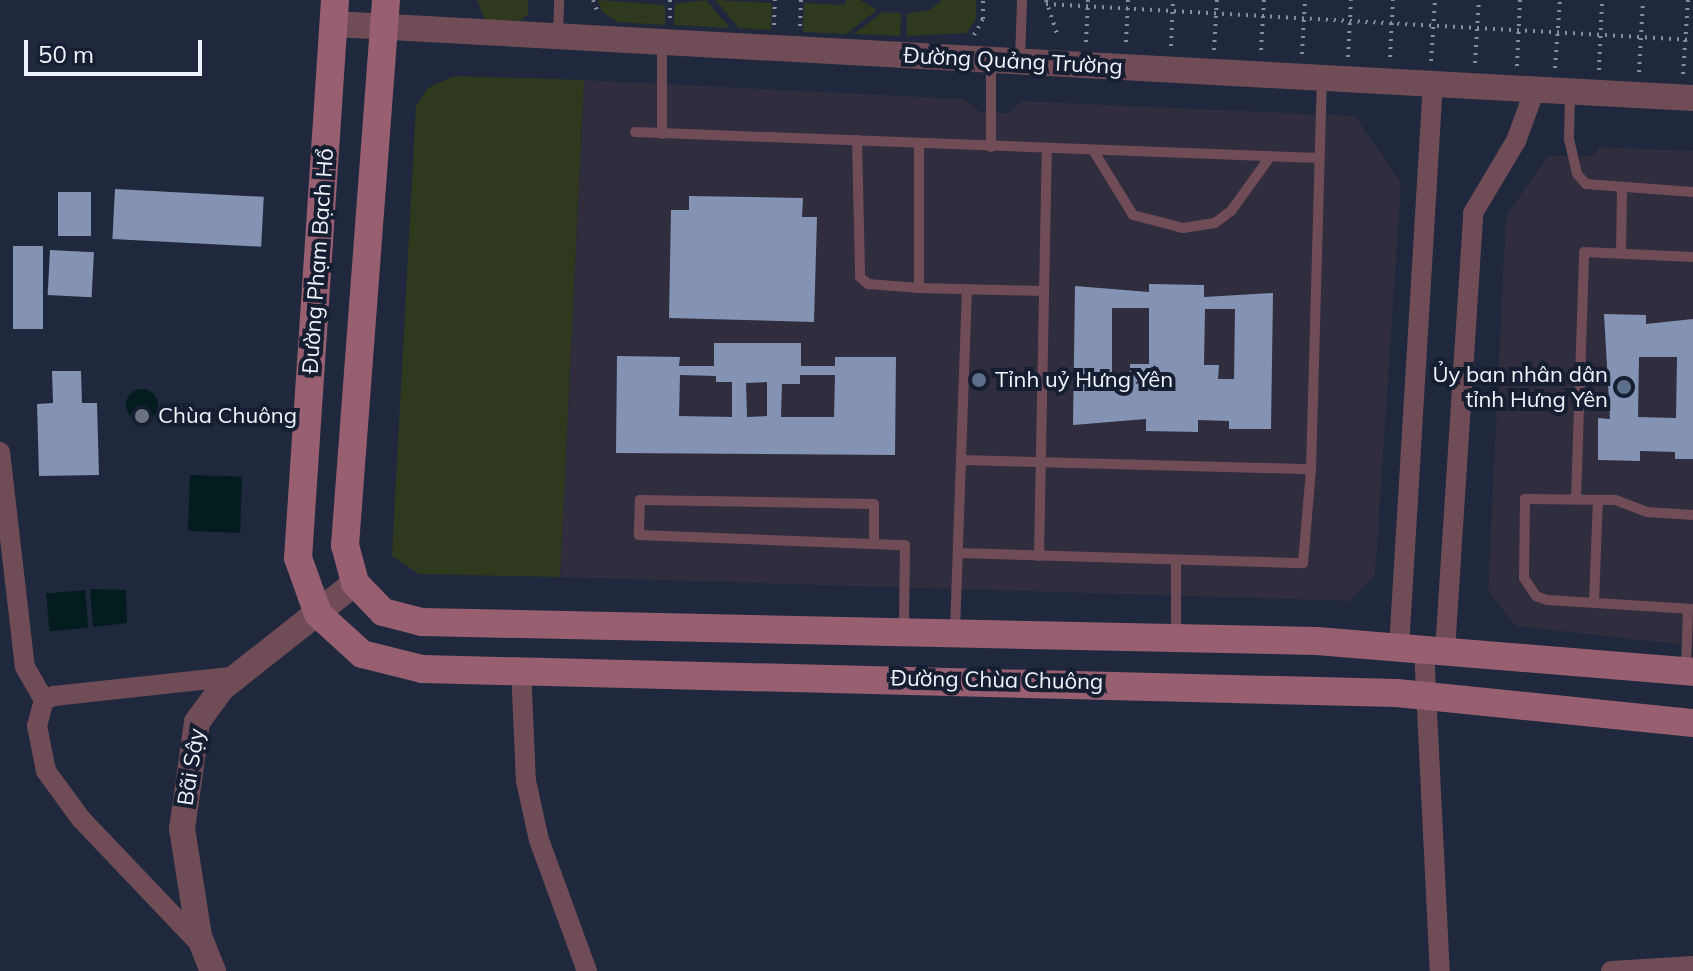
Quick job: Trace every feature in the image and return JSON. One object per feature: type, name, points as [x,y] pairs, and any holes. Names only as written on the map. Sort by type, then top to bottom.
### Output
[{"type":"main road","points":[[355,583],[345,545],[386,0]]},
{"type":"main road","name":"Đường Phạm Bạch Hổ","points":[[318,614],[298,558],[334,12]]},
{"type":"main road","name":"Đường Chùa Chuông","points":[[355,583],[383,612],[422,622],[1176,638],[1423,649],[1690,672]]},
{"type":"main road","name":"Đường Chùa Chuông","points":[[318,614],[362,654],[391,665],[1019,681],[1426,696],[1693,723]]},
{"type":"main road","points":[[1019,681],[1020,635]]},
{"type":"street","name":"Đường Quảng Trường","points":[[334,12],[384,28],[991,60],[1312,71],[1688,91]]},
{"type":"street","points":[[1432,77],[1423,649],[1440,971]]},
{"type":"street","points":[[1423,649],[1473,213],[1516,141],[1544,85]]},
{"type":"street","points":[[0,452],[25,667],[44,700],[37,726],[46,771],[81,819],[208,960]]},
{"type":"street","name":"Bãi Sậy","points":[[208,960],[186,873],[186,784],[197,722],[237,676],[355,583]]},
{"type":"street","points":[[521,668],[526,781],[539,840],[587,971]]},
{"type":"street","points":[[44,700],[237,676]]},
{"type":"street","points":[[1611,971],[1693,966]]},
{"type":"lane","points":[[558,37],[559,0]]},
{"type":"lane","points":[[1020,61],[1022,0]]},
{"type":"lane","points":[[662,43],[662,134]]},
{"type":"lane","points":[[991,60],[991,147]]},
{"type":"lane","points":[[958,553],[1303,563],[1311,469],[1319,158],[1312,71]]},
{"type":"lane","points":[[1544,85],[1569,139],[1577,174],[1586,184],[1693,192]]},
{"type":"lane","points":[[635,132],[1319,158]]},
{"type":"lane","points":[[857,140],[860,277],[868,284],[1044,291]]},
{"type":"lane","points":[[919,143],[919,288]]},
{"type":"lane","points":[[1039,556],[1047,149]]},
{"type":"lane","points":[[1093,150],[1133,215],[1183,228],[1215,223],[1231,211],[1270,157]]},
{"type":"lane","points":[[1621,253],[1622,189]]},
{"type":"lane","points":[[1576,499],[1584,252],[1693,257]]},
{"type":"lane","points":[[955,633],[967,290]]},
{"type":"lane","points":[[961,460],[1311,469]]},
{"type":"lane","points":[[1690,672],[1690,609],[1536,596],[1524,578],[1525,499],[1598,500],[1647,512],[1693,515]]},
{"type":"lane","points":[[874,543],[874,504],[640,500],[639,535],[905,545],[904,633]]},
{"type":"lane","points":[[1594,602],[1598,500]]},
{"type":"lane","points":[[1176,561],[1176,638]]},
{"type":"path","points":[[774,36],[775,0]]},
{"type":"path","points":[[800,37],[801,0]]},
{"type":"path","points":[[1085,54],[1088,0]]},
{"type":"path","points":[[1126,56],[1128,0]]},
{"type":"path","points":[[1170,58],[1173,0]]},
{"type":"path","points":[[1214,60],[1217,0]]},
{"type":"path","points":[[1260,63],[1264,0]]},
{"type":"path","points":[[1305,0],[1304,18],[1312,71]]},
{"type":"path","points":[[1347,67],[1351,0]]},
{"type":"path","points":[[1389,69],[1393,0]]},
{"type":"path","points":[[1432,77],[1435,0]]},
{"type":"path","points":[[1474,74],[1479,0]]},
{"type":"path","points":[[1520,0],[1519,30],[1544,85]]},
{"type":"path","points":[[1544,85],[1558,32],[1560,0]]},
{"type":"path","points":[[1598,80],[1602,0]]},
{"type":"path","points":[[1638,82],[1643,0]]},
{"type":"path","points":[[1688,0],[1685,40],[1688,91]]},
{"type":"path","points":[[1046,4],[1693,40]]},
{"type":"shaded area","name":"Tỉnh uỷ Hưng Yên","points":[[584,80],[964,99],[980,112],[1009,113],[1021,101],[1355,116],[1401,183],[1375,576],[1350,601],[560,577]]},
{"type":"shaded area","points":[[1600,147],[1693,151],[1693,646],[1516,626],[1488,591],[1506,216],[1548,156],[1594,156]]},
{"type":"shaded area","points":[[142,389],[153,394],[158,405],[153,416],[142,421],[131,416],[126,405],[131,394]]},
{"type":"shaded area","points":[[190,475],[242,477],[240,533],[188,531]]},
{"type":"shaded area","points":[[90,589],[126,590],[127,623],[93,627]]},
{"type":"shaded area","points":[[85,590],[88,628],[49,631],[46,593]]},
{"type":"green space","points":[[477,0],[528,0],[528,14],[515,26],[485,20]]},
{"type":"green space","points":[[598,0],[665,5],[665,25],[618,22],[602,12]]},
{"type":"green space","points":[[706,0],[730,28],[674,25],[675,4]]},
{"type":"green space","points":[[715,0],[772,3],[771,30],[739,28]]},
{"type":"green space","points":[[846,0],[860,0],[877,10],[846,34],[803,32],[804,3],[845,5]]},
{"type":"green space","points":[[942,0],[976,0],[976,19],[966,33],[907,36],[907,14],[930,10]]},
{"type":"green space","points":[[883,12],[901,13],[900,36],[854,34]]},
{"type":"green space","points":[[454,76],[584,80],[560,577],[419,574],[392,556],[416,106],[428,88]]},
{"type":"building","points":[[115,189],[264,197],[261,247],[112,239]]},
{"type":"building","points":[[58,192],[91,192],[91,236],[58,236]]},
{"type":"building","points":[[689,196],[803,198],[802,217],[817,217],[814,322],[669,318],[671,210],[689,210]]},
{"type":"building","points":[[13,246],[43,246],[43,329],[13,329]]},
{"type":"building","points":[[50,250],[94,252],[92,297],[48,295]]},
{"type":"building","points":[[1149,284],[1204,285],[1204,297],[1273,293],[1271,429],[1229,429],[1229,421],[1198,420],[1198,432],[1146,431],[1146,419],[1073,425],[1075,286],[1149,292]],"holes":[[[1112,308],[1149,308],[1149,364],[1130,364],[1130,374],[1112,374]],[[1205,309],[1235,309],[1234,379],[1218,379],[1219,365],[1204,365]]]},
{"type":"building","name":"Ủy ban nhân dân tỉnh Hưng Yên","points":[[1604,314],[1646,315],[1646,324],[1693,319],[1693,459],[1675,459],[1675,452],[1640,451],[1640,461],[1598,460],[1598,418],[1610,419]],"holes":[[[1639,357],[1677,357],[1676,418],[1638,417]]]},
{"type":"building","points":[[714,343],[801,343],[801,366],[835,366],[835,357],[896,357],[895,455],[616,453],[617,356],[680,357],[679,366],[714,366]],"holes":[[[680,375],[716,376],[716,382],[732,382],[732,417],[679,416]],[[800,375],[835,375],[834,417],[781,417],[782,384],[800,384]],[[767,382],[767,416],[747,417],[746,383]]]},
{"type":"building","points":[[52,371],[81,371],[82,403],[97,403],[99,475],[39,476],[37,404],[53,403]]},
{"type":"place","name":"Tỉnh uỷ Hưng Yên","points":[[979,380]]},
{"type":"place","name":"Ủy ban nhân dân tỉnh Hưng Yên","points":[[1624,387]]},
{"type":"place","name":"Chùa Chuông","points":[[142,416]]}]
